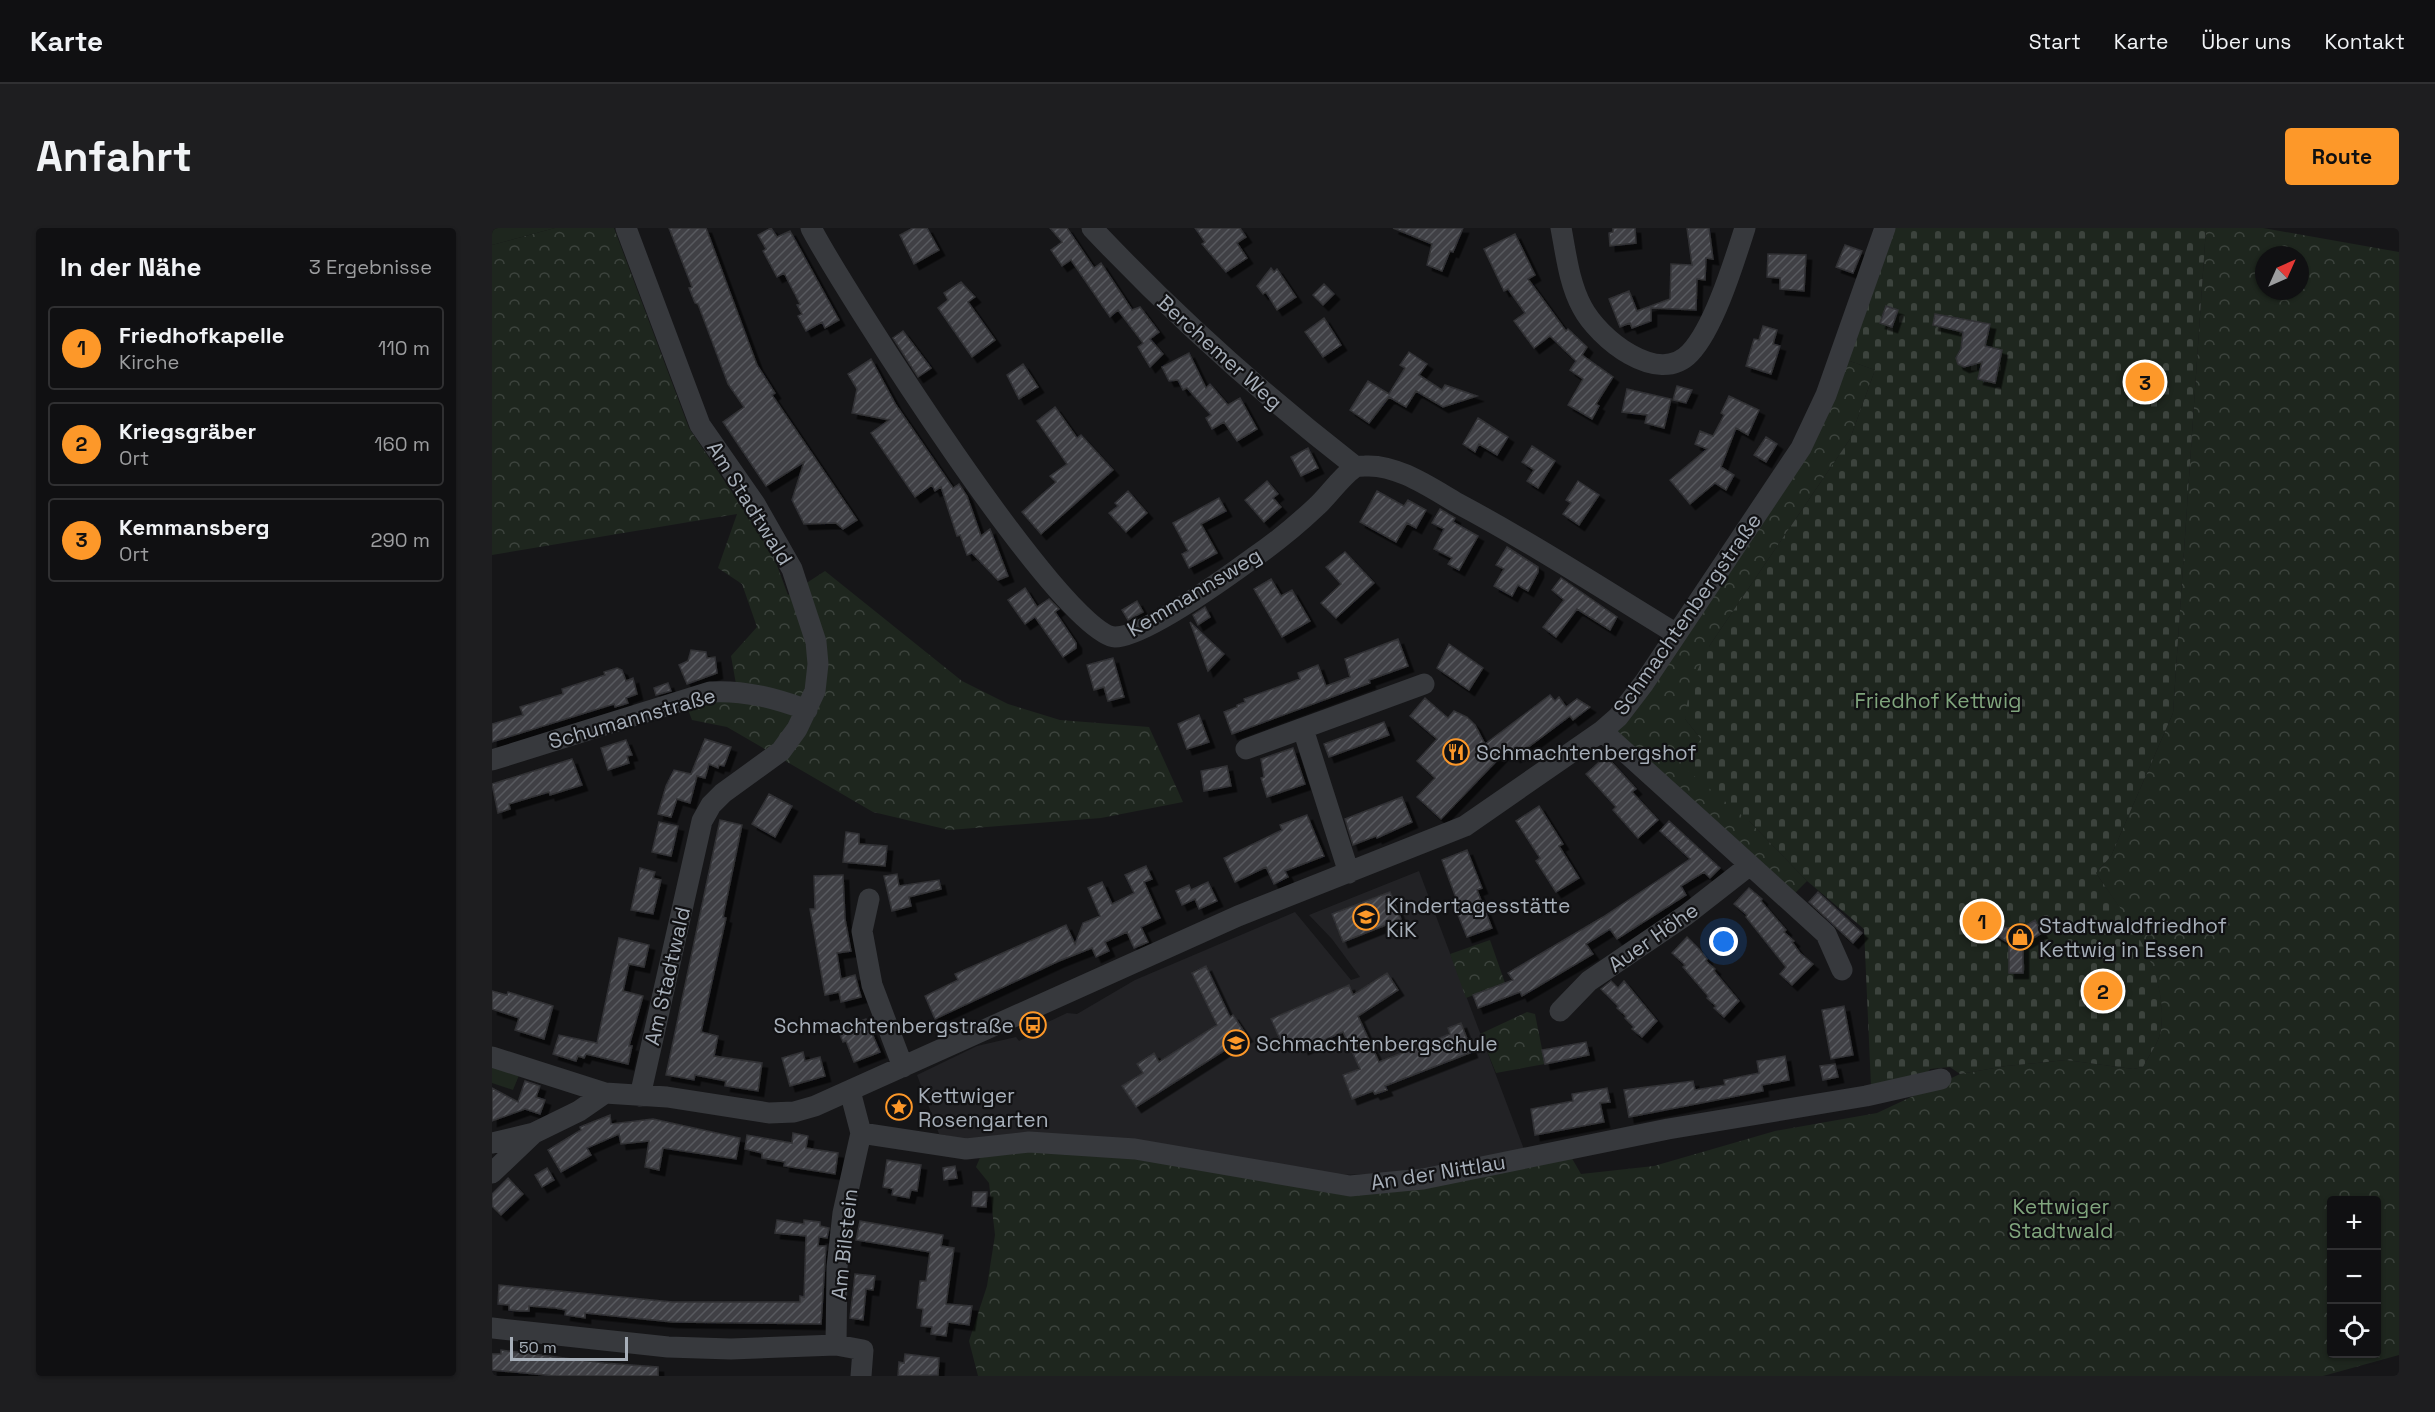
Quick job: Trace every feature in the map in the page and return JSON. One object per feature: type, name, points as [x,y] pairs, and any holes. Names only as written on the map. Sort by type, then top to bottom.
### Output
[{"type":"street","name":"Am Stadtwald","points":[[626,228],[700,425],[754,504],[792,569],[816,642],[818,664],[815,691],[807,710],[781,751],[723,793],[711,805],[702,821],[640,1096]]},
{"type":"street","name":"Kemmannsweg","points":[[811,228],[862,318],[1030,559],[1076,611],[1099,632],[1112,637],[1137,631],[1220,582],[1272,545],[1316,507],[1356,467]]},
{"type":"street","name":"Berchemer Weg","points":[[1092,228],[1139,278],[1226,360],[1356,467]]},
{"type":"street","points":[[1561,228],[1570,276],[1582,309],[1603,333],[1626,353],[1653,364],[1671,364],[1689,355],[1702,338],[1745,228]]},
{"type":"street","name":"Schmachtenbergstraße","points":[[492,1057],[604,1093],[667,1097],[769,1113],[815,1106],[1238,916],[1464,826],[1602,731],[1618,717],[1644,683],[1801,448],[1830,384],[1885,228]]},
{"type":"street","points":[[1356,467],[1369,465],[1407,475],[1502,527],[1676,633]]},
{"type":"street","points":[[1246,749],[1424,684]]},
{"type":"street","name":"Schumannstraße","points":[[492,760],[710,692],[730,691],[775,698],[807,710]]},
{"type":"street","points":[[1303,729],[1349,873]]},
{"type":"street","points":[[1602,731],[1826,934],[1842,970]]},
{"type":"street","name":"Auer Höhe","points":[[1560,1011],[1590,981],[1686,915],[1750,865]]},
{"type":"street","points":[[869,899],[862,931],[872,985],[903,1067]]},
{"type":"street","name":"An der Nittlau","points":[[861,1133],[966,1149],[1029,1142],[1135,1149],[1350,1186],[1423,1179],[1668,1129],[1866,1096],[1941,1080]]},
{"type":"street","name":"Am Bilstein","points":[[836,1345],[837,1267],[843,1213],[861,1133],[850,1091]]},
{"type":"street","points":[[492,1143],[534,1133],[579,1111],[604,1093]]},
{"type":"street","points":[[492,1173],[534,1133]]},
{"type":"street","points":[[492,1328],[668,1347],[731,1349],[836,1345],[863,1350],[861,1376]]},
{"type":"shaded area","name":"Schmachtenbergschule","points":[[1419,871],[1525,1152],[1419,1173],[1336,1175],[968,1140],[939,1134],[917,1075],[977,1046],[1016,1037],[1019,1041],[1030,1036],[1029,1031],[1067,1013],[1077,1014],[1135,980],[1295,912],[1351,980],[1360,977],[1332,939],[1309,915]]},
{"type":"green space","points":[[492,228],[555,228],[492,245]]},
{"type":"green space","points":[[555,228],[614,228],[689,428],[772,552],[788,595],[825,571],[962,681],[1008,704],[1060,720],[1149,727],[1183,802],[1101,818],[949,830],[873,812],[727,727],[692,720],[687,707],[721,699],[739,701],[731,656],[757,627],[742,584],[718,568],[737,514],[492,555],[492,245]]},
{"type":"green space","name":"Friedhof Kettwig","points":[[1893,228],[2206,228],[2173,713],[2111,856],[2096,873],[2143,946],[2159,986],[2162,1007],[2161,1029],[2143,1067],[2133,1069],[2066,1060],[2006,1066],[1960,1074],[1950,1067],[1930,1069],[1927,1074],[1871,1086],[1864,929],[1807,881],[1750,822],[1682,766],[1701,739],[1685,719],[1690,690],[1705,654],[1850,439],[1875,370],[1844,359]]},
{"type":"green space","name":"Kettwiger Stadtwald","points":[[2206,228],[2263,228],[2399,252],[2399,1355],[2323,1376],[978,1376],[969,1341],[987,1286],[995,1235],[989,1183],[976,1167],[982,1153],[1034,1148],[1141,1156],[1329,1190],[1570,1155],[1581,1174],[1654,1166],[1775,1131],[1877,1113],[1960,1074],[2006,1066],[2066,1060],[2133,1069],[2143,1067],[2160,1034],[2162,1007],[2152,966],[2143,946],[2096,873],[2111,856],[2173,713]]},
{"type":"green space","points":[[1844,359],[1875,370],[1850,439],[1710,645],[1685,719],[1701,739],[1750,822],[1807,881],[1795,893],[1609,731],[1648,684]]},
{"type":"green space","points":[[1490,940],[1505,983],[1466,998],[1450,954]]},
{"type":"green space","points":[[1527,1012],[1535,1014],[1545,1064],[1496,1073],[1480,1034]]},
{"type":"green space","points":[[492,1064],[520,1073],[513,1090],[492,1083]]},
{"type":"building","points":[[669,228],[706,228],[757,365],[775,393],[772,395],[857,520],[843,529],[836,523],[804,524],[792,500],[804,462],[766,486],[723,422],[744,407],[728,384],[698,304],[695,303],[689,288],[692,287]]},
{"type":"building","points":[[771,228],[777,237],[790,231],[839,320],[825,328],[822,322],[806,331],[798,316],[802,314],[797,305],[800,304],[784,273],[777,277],[763,251],[766,249],[758,235]]},
{"type":"building","points":[[913,228],[927,228],[939,250],[914,264],[900,235]]},
{"type":"building","points":[[1050,228],[1067,228],[1094,268],[1101,263],[1132,310],[1140,307],[1159,332],[1150,339],[1163,354],[1150,367],[1138,347],[1143,343],[1118,310],[1110,317],[1071,260],[1062,266],[1051,250],[1062,242]]},
{"type":"building","points":[[1195,228],[1240,228],[1246,237],[1237,243],[1247,258],[1226,272],[1202,244],[1205,242]]},
{"type":"building","points":[[1393,228],[1463,228],[1442,271],[1427,265],[1432,244]]},
{"type":"building","points":[[1613,228],[1635,228],[1636,243],[1610,246],[1609,233],[1613,232]]},
{"type":"building","points":[[1687,228],[1709,228],[1713,259],[1706,258],[1705,280],[1697,279],[1696,310],[1651,308],[1651,321],[1632,328],[1630,323],[1620,327],[1609,299],[1629,291],[1637,311],[1670,299],[1671,264],[1692,265]]},
{"type":"building","points":[[1515,234],[1535,275],[1528,279],[1566,331],[1568,329],[1587,347],[1582,355],[1613,377],[1596,404],[1599,406],[1592,419],[1568,405],[1583,379],[1570,370],[1576,361],[1550,336],[1534,348],[1514,321],[1525,313],[1508,289],[1504,291],[1484,249]]},
{"type":"building","points":[[1845,245],[1862,251],[1853,273],[1836,267]]},
{"type":"building","points":[[1768,254],[1806,255],[1804,291],[1780,289],[1780,278],[1767,277]]},
{"type":"building","points":[[1271,268],[1274,272],[1277,269],[1296,297],[1277,310],[1266,292],[1263,294],[1257,286]]},
{"type":"building","points":[[961,282],[975,297],[968,302],[995,340],[972,357],[938,308],[948,300],[944,293]]},
{"type":"building","points":[[1324,284],[1334,294],[1323,305],[1313,295]]},
{"type":"building","points":[[1886,306],[1898,310],[1892,327],[1880,323]]},
{"type":"building","points":[[1935,314],[1990,324],[1985,346],[2002,350],[1995,383],[1978,379],[1982,362],[1964,367],[1958,364],[1956,358],[1961,349],[1963,332],[1933,325]]},
{"type":"building","points":[[1324,318],[1341,345],[1323,357],[1305,332]]},
{"type":"building","points":[[1763,326],[1777,330],[1773,344],[1780,346],[1771,374],[1746,366],[1754,339],[1759,340]]},
{"type":"building","points":[[903,331],[931,368],[918,377],[893,338]]},
{"type":"building","points":[[1409,352],[1427,364],[1419,375],[1442,390],[1445,385],[1477,396],[1443,407],[1416,391],[1406,407],[1389,397],[1369,423],[1350,410],[1368,381],[1389,394],[1405,368],[1400,365]]},
{"type":"building","points":[[1189,353],[1206,388],[1210,384],[1228,405],[1240,398],[1257,429],[1237,441],[1224,422],[1212,429],[1206,418],[1211,415],[1187,388],[1183,390],[1178,380],[1169,381],[1162,367]]},
{"type":"building","points":[[871,359],[896,405],[953,488],[959,484],[967,496],[981,536],[990,529],[1008,576],[998,580],[972,553],[967,555],[960,535],[957,536],[941,487],[935,491],[932,485],[915,497],[871,433],[889,420],[852,413],[857,389],[848,374]]},
{"type":"building","points":[[1023,364],[1038,387],[1019,399],[1007,375]]},
{"type":"building","points":[[1677,386],[1692,390],[1686,403],[1673,400]]},
{"type":"building","points":[[1627,389],[1671,399],[1664,428],[1645,423],[1647,415],[1622,412]]},
{"type":"building","points":[[1729,396],[1759,410],[1748,435],[1736,428],[1721,467],[1734,475],[1726,490],[1715,483],[1690,504],[1670,480],[1707,449],[1695,444],[1700,431],[1713,436],[1724,415],[1721,413]]},
{"type":"building","points":[[1055,407],[1077,438],[1081,435],[1113,470],[1041,534],[1022,512],[1056,482],[1050,476],[1067,464],[1037,421]]},
{"type":"building","points":[[1478,418],[1508,437],[1497,455],[1479,444],[1475,452],[1463,444]]},
{"type":"building","points":[[1766,437],[1777,444],[1766,462],[1754,455]]},
{"type":"building","points":[[1532,446],[1555,461],[1538,488],[1527,481],[1534,470],[1522,462]]},
{"type":"building","points":[[1308,448],[1318,468],[1301,476],[1291,457]]},
{"type":"building","points":[[1267,481],[1278,494],[1273,498],[1281,507],[1264,522],[1245,500]]},
{"type":"building","points":[[1578,481],[1599,495],[1579,525],[1563,514],[1571,503],[1566,500]]},
{"type":"building","points":[[1128,491],[1147,513],[1126,532],[1109,513],[1118,506],[1115,503]]},
{"type":"building","points":[[1377,491],[1404,506],[1408,500],[1426,510],[1416,528],[1407,523],[1396,542],[1360,522]]},
{"type":"building","points":[[1219,498],[1226,511],[1201,524],[1217,553],[1189,568],[1182,554],[1188,551],[1173,523]]},
{"type":"building","points":[[1440,509],[1455,518],[1453,522],[1478,536],[1459,570],[1448,564],[1452,558],[1434,549],[1444,529],[1432,523]]},
{"type":"building","points":[[1507,547],[1538,567],[1538,572],[1528,591],[1518,585],[1512,596],[1494,586],[1504,569],[1496,565]]},
{"type":"building","points":[[1345,552],[1374,583],[1336,618],[1321,603],[1341,584],[1326,567]]},
{"type":"building","points":[[1561,578],[1617,617],[1610,630],[1577,609],[1556,637],[1543,627],[1564,600],[1552,590]]},
{"type":"building","points":[[1271,579],[1281,596],[1292,590],[1310,621],[1282,637],[1254,589]]},
{"type":"building","points":[[1025,588],[1037,607],[1049,599],[1059,609],[1055,612],[1076,643],[1076,648],[1063,657],[1035,617],[1025,624],[1008,600]]},
{"type":"building","points":[[1137,601],[1143,612],[1128,620],[1122,610]]},
{"type":"building","points":[[1205,607],[1210,617],[1198,625],[1193,615]]},
{"type":"building","points":[[1190,622],[1224,654],[1208,671]]},
{"type":"building","points":[[1398,639],[1408,666],[1369,680],[1370,683],[1232,734],[1224,712],[1245,702],[1244,699],[1300,679],[1298,673],[1318,665],[1326,686],[1350,677],[1345,659]]},
{"type":"building","points":[[1449,644],[1483,668],[1469,690],[1437,668]]},
{"type":"building","points":[[691,650],[706,652],[707,658],[715,657],[717,673],[687,684],[679,665],[688,661]]},
{"type":"building","points":[[1113,658],[1124,697],[1108,701],[1104,687],[1094,690],[1087,665]]},
{"type":"building","points":[[617,668],[622,670],[626,681],[633,678],[637,694],[626,698],[628,703],[615,707],[614,704],[492,742],[492,724],[523,715],[520,707],[563,694],[562,689],[605,675],[604,672]]},
{"type":"building","points":[[668,683],[671,691],[656,695],[654,688]]},
{"type":"building","name":"Schmachtenbergshof","points":[[1550,695],[1555,701],[1559,697],[1566,707],[1577,699],[1590,707],[1573,720],[1570,716],[1515,757],[1508,749],[1441,819],[1417,797],[1435,778],[1417,761],[1437,739],[1410,716],[1425,698],[1448,718],[1454,711],[1467,717],[1475,725],[1485,744]]},
{"type":"building","points":[[1199,715],[1209,742],[1187,749],[1178,724]]},
{"type":"building","points":[[1384,722],[1389,735],[1329,757],[1324,744]]},
{"type":"building","points":[[705,739],[731,747],[724,766],[719,765],[718,768],[709,764],[705,778],[697,776],[690,803],[677,799],[671,817],[658,814],[666,786],[674,770],[691,774]]},
{"type":"building","points":[[626,740],[632,755],[627,756],[629,763],[608,770],[601,748]]},
{"type":"building","points":[[1293,748],[1305,784],[1267,797],[1261,778],[1264,777],[1261,759]]},
{"type":"building","points":[[1606,756],[1636,789],[1632,792],[1658,820],[1638,838],[1613,810],[1616,807],[1586,774]]},
{"type":"building","points":[[572,759],[582,785],[509,804],[510,809],[498,813],[492,784]]},
{"type":"building","points":[[1227,766],[1231,786],[1204,791],[1201,771]]},
{"type":"building","points":[[769,794],[792,806],[775,837],[752,824]]},
{"type":"building","points":[[1402,797],[1412,822],[1377,838],[1376,836],[1353,845],[1345,819]]},
{"type":"building","points":[[1539,806],[1563,844],[1559,846],[1579,878],[1556,892],[1536,861],[1540,858],[1516,821]]},
{"type":"building","points":[[1307,815],[1324,856],[1285,871],[1288,877],[1274,884],[1266,867],[1235,882],[1224,858],[1282,830],[1280,825]]},
{"type":"building","points":[[720,820],[742,825],[723,917],[726,918],[701,1032],[718,1036],[714,1056],[762,1063],[758,1091],[725,1086],[726,1081],[695,1075],[694,1080],[666,1075]]},
{"type":"building","points":[[1669,821],[1720,868],[1710,878],[1704,872],[1681,886],[1686,895],[1617,939],[1610,929],[1586,944],[1593,954],[1522,996],[1520,992],[1478,1008],[1473,995],[1513,980],[1508,973],[1603,917],[1690,859],[1660,831]]},
{"type":"building","points":[[659,822],[678,826],[671,856],[652,852]]},
{"type":"building","points":[[846,832],[859,834],[859,844],[887,846],[885,866],[843,862]]},
{"type":"building","points":[[1467,850],[1482,888],[1477,890],[1492,928],[1467,937],[1452,900],[1456,898],[1442,860]]},
{"type":"building","points":[[1146,866],[1152,879],[1144,882],[1160,918],[1141,927],[1148,942],[1134,948],[1127,932],[1105,942],[1109,951],[1096,957],[1092,948],[935,1019],[925,996],[958,980],[955,974],[1066,925],[1075,944],[1083,923],[1100,916],[1088,888],[1102,882],[1112,904],[1134,893],[1125,875]]},
{"type":"building","points":[[640,868],[655,872],[653,878],[661,880],[653,914],[631,910]]},
{"type":"building","points":[[897,874],[899,886],[939,880],[941,889],[909,897],[911,906],[892,911],[884,876]]},
{"type":"building","points":[[843,875],[845,919],[851,951],[837,953],[841,979],[855,975],[861,997],[841,1002],[839,992],[825,995],[810,909],[815,909],[814,876]]},
{"type":"building","points":[[1208,882],[1217,901],[1199,909],[1195,899],[1182,905],[1176,891],[1189,885],[1191,890]]},
{"type":"building","points":[[1749,888],[1762,899],[1761,901],[1786,930],[1784,932],[1794,941],[1792,942],[1800,953],[1813,964],[1792,985],[1780,974],[1786,967],[1746,917],[1747,915],[1734,904]]},
{"type":"building","name":"Kindertagesstätte KiK","points":[[1390,892],[1401,919],[1343,942],[1332,914]]},
{"type":"building","points":[[1818,892],[1862,933],[1853,943],[1809,902]]},
{"type":"building","points":[[1975,908],[1989,909],[1998,923],[2015,932],[2035,920],[2042,933],[2023,944],[2023,973],[2009,973],[2009,943],[1992,933],[1975,933],[1968,921]]},
{"type":"building","points":[[1687,937],[1739,1001],[1724,1017],[1714,1008],[1716,1006],[1683,967],[1685,965],[1672,953]]},
{"type":"building","points":[[619,938],[649,945],[644,967],[629,964],[623,991],[643,996],[629,1046],[632,1046],[628,1064],[586,1054],[584,1058],[578,1056],[576,1061],[553,1054],[559,1035],[597,1043]]},
{"type":"building","points":[[1206,966],[1230,1017],[1233,1015],[1247,1036],[1136,1107],[1122,1086],[1143,1073],[1137,1064],[1154,1053],[1159,1062],[1217,1025],[1192,973]]},
{"type":"building","points":[[1387,973],[1398,990],[1358,1016],[1379,1062],[1450,1034],[1448,1028],[1461,1023],[1472,1052],[1385,1086],[1387,1090],[1375,1094],[1373,1091],[1352,1099],[1343,1075],[1360,1069],[1343,1032],[1303,1049],[1299,1040],[1283,1046],[1271,1019],[1349,985],[1353,995]]},
{"type":"building","points":[[1611,981],[1618,988],[1624,981],[1657,1021],[1642,1037],[1632,1029],[1634,1027],[1625,1018],[1626,1016],[1601,989]]},
{"type":"building","points":[[492,991],[507,995],[508,992],[553,1006],[544,1039],[515,1030],[519,1018],[492,1009]]},
{"type":"building","points":[[1844,1006],[1853,1055],[1831,1059],[1822,1010]]},
{"type":"building","points":[[866,1019],[880,1052],[854,1062],[846,1041],[843,1042],[838,1030]]},
{"type":"building","points":[[1586,1042],[1589,1055],[1545,1064],[1542,1050]]},
{"type":"building","points":[[803,1052],[805,1061],[820,1057],[825,1076],[790,1086],[782,1058]]},
{"type":"building","points":[[1785,1056],[1789,1080],[1762,1085],[1763,1091],[1629,1117],[1624,1090],[1693,1081],[1695,1090],[1725,1085],[1724,1080],[1759,1073],[1757,1061]]},
{"type":"building","points":[[1835,1064],[1838,1077],[1823,1080],[1820,1066]]},
{"type":"building","points":[[525,1081],[540,1086],[536,1097],[545,1100],[540,1114],[525,1109],[492,1121],[492,1088],[518,1102]]},
{"type":"building","points":[[1607,1088],[1610,1102],[1600,1103],[1604,1122],[1535,1135],[1531,1109],[1573,1101],[1572,1094]]},
{"type":"building","points":[[610,1115],[611,1124],[653,1119],[740,1138],[736,1159],[663,1148],[659,1170],[645,1167],[649,1141],[621,1144],[619,1134],[587,1148],[591,1155],[561,1172],[548,1150],[581,1130],[580,1127]]},
{"type":"building","points":[[793,1133],[808,1136],[806,1148],[838,1153],[835,1174],[784,1166],[785,1162],[762,1158],[762,1153],[745,1149],[747,1135],[792,1143]]},
{"type":"building","points":[[887,1160],[921,1165],[917,1191],[911,1190],[909,1198],[892,1195],[893,1189],[883,1187]]},
{"type":"building","points":[[955,1166],[957,1178],[944,1180],[943,1168]]},
{"type":"building","points":[[547,1168],[554,1180],[542,1187],[535,1175]]},
{"type":"building","points":[[508,1178],[523,1194],[501,1215],[492,1206],[492,1194]]},
{"type":"building","points":[[973,1192],[987,1192],[986,1207],[972,1206]]},
{"type":"building","points":[[777,1220],[804,1224],[804,1220],[820,1222],[820,1226],[829,1228],[827,1238],[819,1237],[818,1246],[826,1246],[821,1324],[672,1322],[585,1313],[585,1318],[565,1315],[566,1310],[555,1308],[529,1306],[529,1311],[519,1311],[509,1310],[509,1305],[498,1304],[499,1285],[673,1302],[800,1302],[800,1296],[804,1297],[806,1236],[775,1233]]},
{"type":"building","points":[[860,1221],[943,1235],[941,1246],[954,1248],[946,1304],[972,1306],[969,1325],[948,1322],[946,1336],[931,1334],[932,1327],[921,1326],[923,1309],[917,1308],[920,1281],[926,1281],[930,1252],[856,1240]]},
{"type":"building","points":[[855,1274],[875,1276],[873,1290],[866,1289],[863,1320],[850,1318]]},
{"type":"building","points":[[501,1350],[604,1363],[658,1367],[658,1376],[556,1376],[492,1370],[492,1354],[501,1354]]},
{"type":"building","points":[[905,1354],[939,1358],[938,1375],[898,1376],[899,1362],[904,1363]]},
{"type":"place","name":"Kemmansberg","points":[[2145,382]]},
{"type":"place","name":"Schmachtenbergshof","points":[[1456,752]]},
{"type":"place","name":"Kindertagesstätte KiK","points":[[1366,917]]},
{"type":"place","name":"Friedhofkapelle","points":[[1982,921]]},
{"type":"place","name":"Stadtwaldfriedhof Kettwig in Essen","points":[[2020,937]]},
{"type":"place","name":"Kriegsgräber","points":[[2103,991]]},
{"type":"place","name":"Schmachtenbergstraße","points":[[1033,1025]]},
{"type":"place","name":"Schmachtenbergschule","points":[[1236,1043]]},
{"type":"place","name":"Kettwiger Rosengarten","points":[[899,1107]]}]
